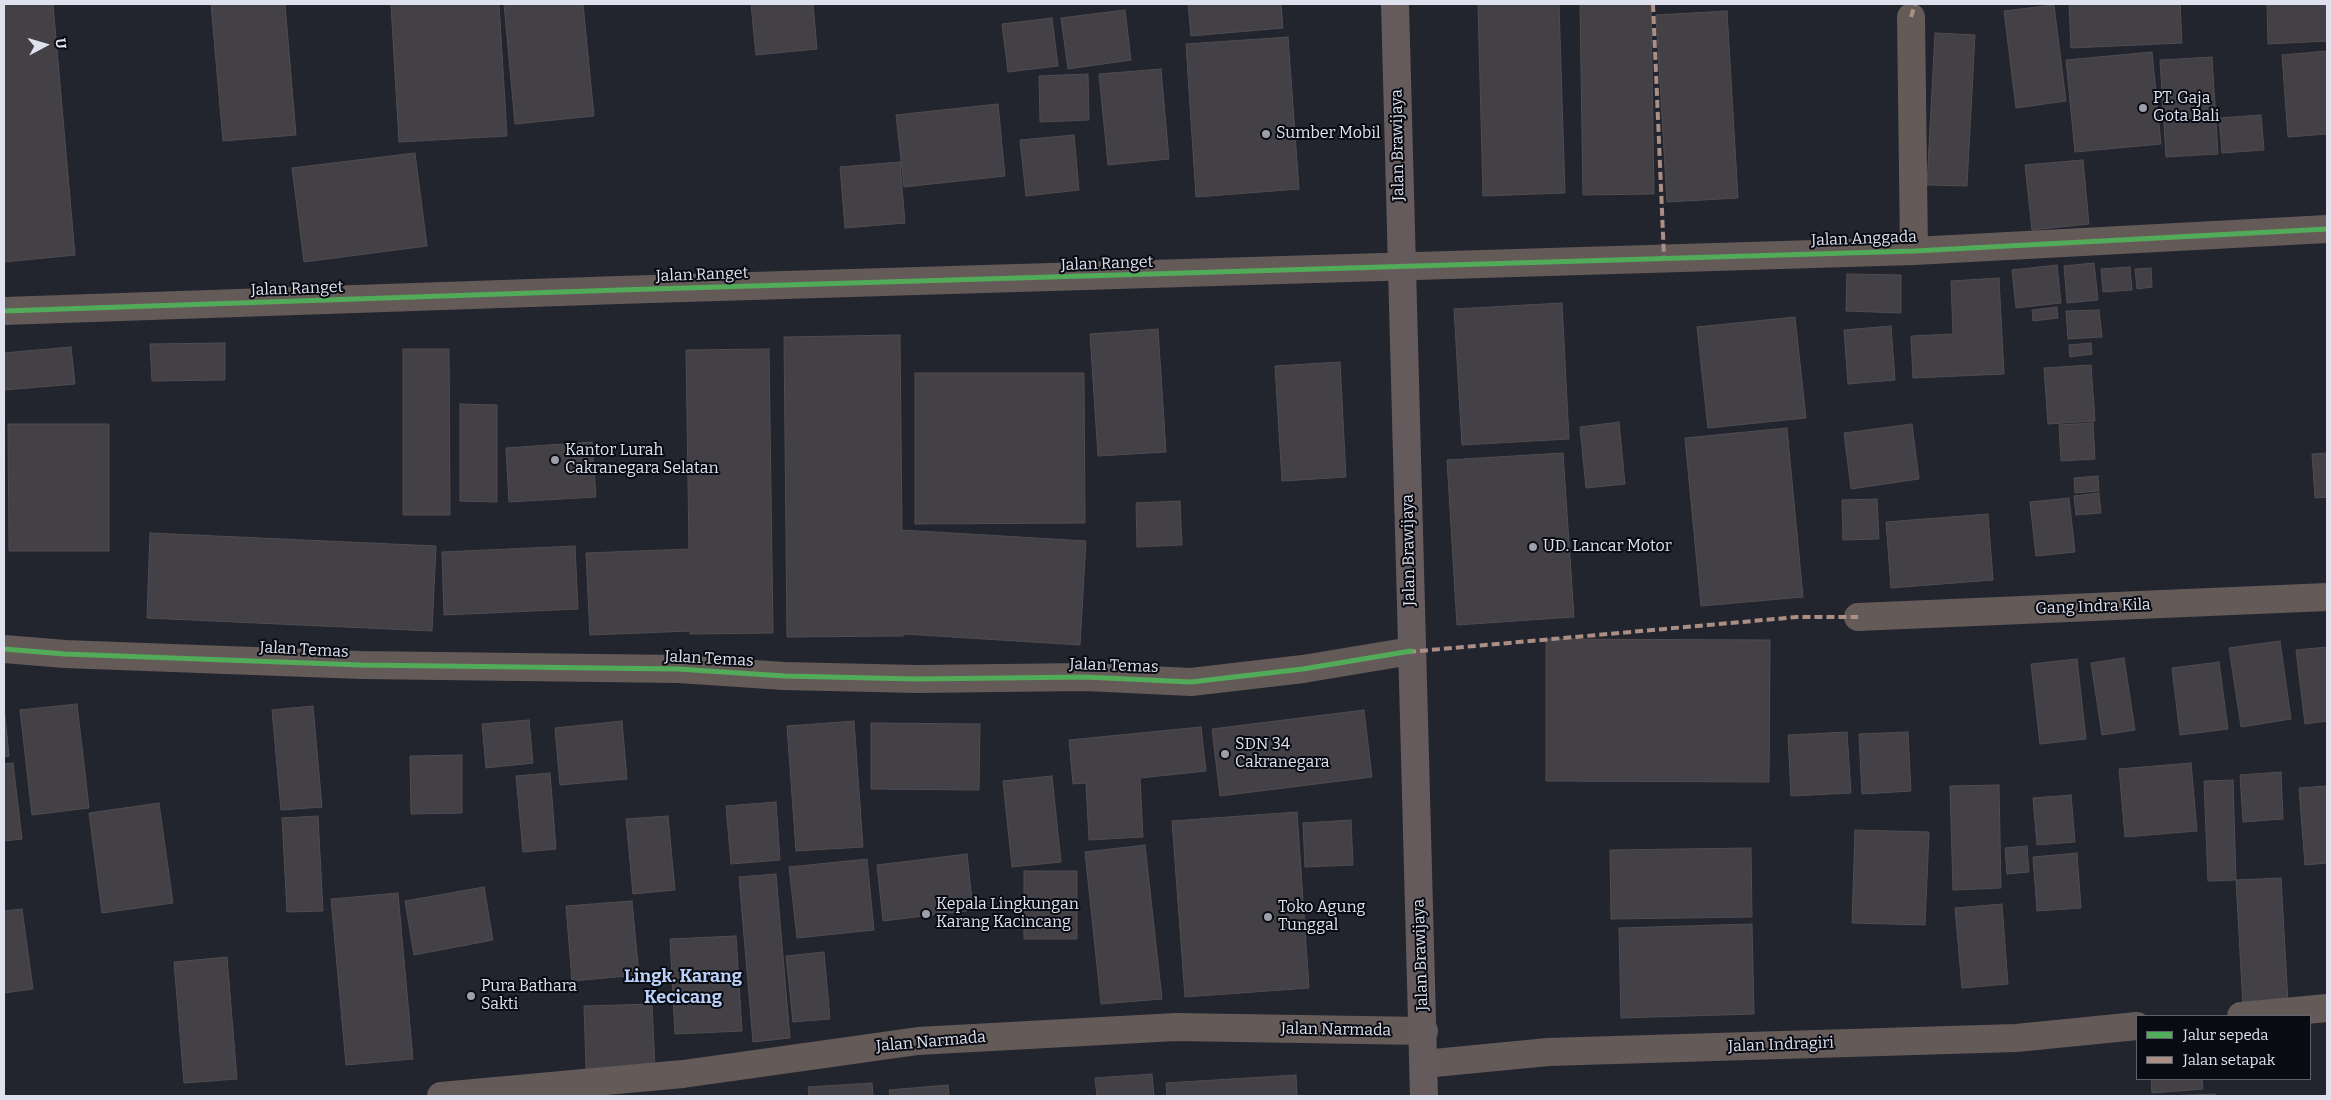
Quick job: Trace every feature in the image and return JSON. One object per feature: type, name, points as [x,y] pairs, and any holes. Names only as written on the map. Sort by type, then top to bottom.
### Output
[{"type":"main road","name":"Jalan Brawijaya","points":[[1395,4],[1411,651],[1424,1031],[1424,1096]]},
{"type":"street","points":[[1911,17],[1914,250]]},
{"type":"street","name":"Jalan Anggada","points":[[1401,268],[1664,257],[1914,250],[2327,230]]},
{"type":"street","name":"Jalan Ranget","points":[[4,311],[629,290],[1401,268]]},
{"type":"street","name":"Gang Indra Kila","points":[[1858,617],[2327,597]]},
{"type":"street","name":"Jalan Temas","points":[[4,649],[65,654],[361,665],[678,669],[784,676],[908,678],[1085,677],[1191,682],[1303,669],[1411,651]]},
{"type":"street","points":[[2252,1015],[2327,1008]]},
{"type":"street","name":"Jalan Indragiri","points":[[1424,1064],[1548,1052],[2016,1038],[2136,1026]]},
{"type":"street","name":"Jalan Narmada","points":[[441,1096],[683,1074],[918,1041],[1176,1027],[1424,1031]]},
{"type":"building","points":[[4,4],[53,4],[75,255],[4,262]]},
{"type":"building","points":[[211,4],[285,4],[296,135],[223,141]]},
{"type":"building","points":[[391,4],[499,4],[507,136],[399,142]]},
{"type":"building","points":[[504,4],[583,4],[594,116],[515,124]]},
{"type":"building","points":[[751,4],[813,4],[817,49],[756,55]]},
{"type":"building","points":[[1188,4],[1281,4],[1283,28],[1191,36]]},
{"type":"building","points":[[1478,4],[1559,4],[1565,193],[1483,196]]},
{"type":"building","points":[[1580,4],[1651,4],[1654,194],[1583,195]]},
{"type":"building","points":[[2069,4],[2180,4],[2182,43],[2071,48]]},
{"type":"building","points":[[2267,4],[2327,4],[2327,41],[2268,44]]},
{"type":"building","points":[[2054,5],[2066,101],[2016,108],[2004,11]]},
{"type":"building","points":[[1125,10],[1131,60],[1068,69],[1061,18]]},
{"type":"building","points":[[1727,11],[1738,198],[1667,202],[1656,15]]},
{"type":"building","points":[[1052,18],[1058,66],[1008,72],[1002,24]]},
{"type":"building","points":[[1935,33],[1975,35],[1967,186],[1927,185]]},
{"type":"building","points":[[1288,37],[1299,189],[1196,197],[1186,44]]},
{"type":"building","points":[[2327,51],[2327,134],[2288,137],[2282,55]]},
{"type":"building","points":[[2152,52],[2161,144],[2075,152],[2066,60]]},
{"type":"building","points":[[2212,57],[2218,154],[2166,157],[2160,60]]},
{"type":"building","points":[[1161,69],[1169,159],[1108,165],[1099,74]]},
{"type":"building","points":[[1088,74],[1089,120],[1040,122],[1039,76]]},
{"type":"building","points":[[998,104],[1005,176],[904,187],[896,115]]},
{"type":"building","points":[[2261,115],[2264,150],[2222,153],[2219,118]]},
{"type":"building","points":[[1074,135],[1079,190],[1026,196],[1020,140]]},
{"type":"building","points":[[415,153],[427,246],[304,262],[292,168]]},
{"type":"building","points":[[2083,160],[2089,224],[2032,230],[2025,165]]},
{"type":"building","points":[[900,162],[905,223],[845,228],[840,167]]},
{"type":"building","points":[[2094,263],[2098,300],[2067,303],[2064,266]]},
{"type":"building","points":[[2057,265],[2061,303],[2016,308],[2012,270]]},
{"type":"building","points":[[2130,267],[2132,290],[2103,292],[2101,269]]},
{"type":"building","points":[[2151,268],[2152,287],[2137,289],[2135,269]]},
{"type":"building","points":[[1847,274],[1901,275],[1901,313],[1846,311]]},
{"type":"building","points":[[1999,278],[2004,374],[1913,378],[1911,336],[1953,334],[1951,281]]},
{"type":"building","points":[[1562,303],[1569,439],[1462,445],[1454,309]]},
{"type":"building","points":[[2057,307],[2058,318],[2033,321],[2032,310]]},
{"type":"building","points":[[2099,310],[2102,337],[2068,339],[2066,311]]},
{"type":"building","points":[[1795,317],[1806,418],[1708,428],[1697,327]]},
{"type":"building","points":[[1891,326],[1895,380],[1848,384],[1844,330]]},
{"type":"building","points":[[1158,329],[1166,452],[1098,456],[1090,334]]},
{"type":"building","points":[[900,335],[902,530],[1086,541],[1080,645],[904,634],[903,636],[787,637],[784,337]]},
{"type":"building","points":[[225,343],[225,380],[152,381],[150,344]]},
{"type":"building","points":[[2091,343],[2092,354],[2070,357],[2069,345]]},
{"type":"building","points":[[71,347],[75,384],[4,390],[4,353]]},
{"type":"building","points":[[403,349],[449,349],[450,515],[403,515]]},
{"type":"building","points":[[769,349],[773,633],[690,634],[690,631],[590,635],[586,553],[689,549],[686,350]]},
{"type":"building","points":[[1340,362],[1346,477],[1282,481],[1275,366]]},
{"type":"building","points":[[2091,365],[2095,421],[2048,424],[2044,368]]},
{"type":"building","points":[[915,373],[1084,373],[1085,523],[915,524]]},
{"type":"building","points":[[460,404],[497,405],[497,502],[460,501]]},
{"type":"building","points":[[1619,422],[1625,484],[1586,488],[1580,427]]},
{"type":"building","points":[[2093,423],[2095,459],[2061,461],[2059,425]]},
{"type":"building","points":[[8,424],[109,424],[109,551],[9,551]]},
{"type":"building","points":[[1912,424],[1919,479],[1851,489],[1844,433]]},
{"type":"building","points":[[1787,428],[1803,597],[1701,606],[1685,438]]},
{"type":"building","points":[[592,442],[596,497],[509,502],[506,448]]},
{"type":"building","points":[[1563,453],[1574,617],[1457,625],[1447,460]]},
{"type":"building","points":[[2327,453],[2327,497],[2315,498],[2312,454]]},
{"type":"building","points":[[2098,476],[2099,491],[2075,493],[2074,478]]},
{"type":"building","points":[[2099,493],[2101,513],[2076,515],[2074,496]]},
{"type":"building","points":[[2069,498],[2075,552],[2036,556],[2030,502]]},
{"type":"building","points":[[1877,499],[1879,539],[1843,540],[1842,500]]},
{"type":"building","points":[[1180,501],[1182,545],[1137,547],[1136,503]]},
{"type":"building","points":[[1988,514],[1993,580],[1891,588],[1886,522]]},
{"type":"building","points":[[150,533],[436,546],[432,631],[147,618]]},
{"type":"building","points":[[575,546],[578,609],[444,615],[442,552]]},
{"type":"building","points":[[1546,639],[1770,640],[1769,782],[1546,781]]},
{"type":"building","points":[[2280,641],[2291,719],[2241,727],[2229,648]]},
{"type":"building","points":[[2327,647],[2327,721],[2305,724],[2296,650]]},
{"type":"building","points":[[2124,658],[2135,730],[2102,735],[2091,663]]},
{"type":"building","points":[[2077,659],[2086,739],[2040,744],[2031,664]]},
{"type":"building","points":[[2219,662],[2228,729],[2180,735],[2172,668]]},
{"type":"building","points":[[77,704],[89,808],[32,815],[20,710]]},
{"type":"building","points":[[4,706],[9,756],[4,757]]},
{"type":"building","points":[[313,706],[322,807],[281,810],[272,710]]},
{"type":"building","points":[[1364,710],[1372,777],[1220,796],[1212,729]]},
{"type":"building","points":[[529,720],[533,763],[486,768],[482,724]]},
{"type":"building","points":[[622,721],[627,779],[560,785],[555,728]]},
{"type":"building","points":[[854,721],[863,847],[796,851],[787,726]]},
{"type":"building","points":[[871,723],[980,724],[979,790],[871,789]]},
{"type":"building","points":[[1201,727],[1206,771],[1140,778],[1143,837],[1089,840],[1086,783],[1073,784],[1069,740]]},
{"type":"building","points":[[1847,732],[1851,793],[1791,796],[1788,735]]},
{"type":"building","points":[[1908,732],[1911,791],[1862,794],[1859,734]]},
{"type":"building","points":[[462,755],[462,813],[411,814],[410,756]]},
{"type":"building","points":[[13,763],[22,839],[4,841],[4,764]]},
{"type":"building","points":[[2191,763],[2197,831],[2125,837],[2119,769]]},
{"type":"building","points":[[2281,772],[2283,819],[2243,822],[2240,775]]},
{"type":"building","points":[[550,773],[556,849],[523,852],[516,776]]},
{"type":"building","points":[[1052,776],[1061,862],[1012,867],[1003,781]]},
{"type":"building","points":[[2233,780],[2236,880],[2208,881],[2204,781]]},
{"type":"building","points":[[1999,785],[2001,888],[1953,890],[1950,786]]},
{"type":"building","points":[[2327,786],[2327,863],[2305,865],[2299,788]]},
{"type":"building","points":[[2071,795],[2075,842],[2037,845],[2033,798]]},
{"type":"building","points":[[776,802],[780,860],[731,864],[726,806]]},
{"type":"building","points":[[159,803],[173,903],[102,913],[89,813]]},
{"type":"building","points":[[1297,812],[1309,988],[1185,997],[1172,821]]},
{"type":"building","points":[[318,816],[323,911],[287,912],[282,818]]},
{"type":"building","points":[[668,816],[675,890],[633,894],[626,819]]},
{"type":"building","points":[[1351,820],[1353,865],[1305,867],[1303,823]]},
{"type":"building","points":[[1855,830],[1929,832],[1925,925],[1852,923]]},
{"type":"building","points":[[1145,845],[1162,999],[1101,1004],[1085,852]]},
{"type":"building","points":[[2027,846],[2029,872],[2007,874],[2005,848]]},
{"type":"building","points":[[1751,848],[1752,917],[1611,919],[1610,850]]},
{"type":"building","points":[[2077,853],[2081,908],[2037,911],[2033,857]]},
{"type":"building","points":[[967,854],[973,910],[883,921],[877,865]]},
{"type":"building","points":[[867,859],[874,930],[797,938],[789,867]]},
{"type":"building","points":[[1024,871],[1077,871],[1077,939],[1024,939]]},
{"type":"building","points":[[776,874],[790,1038],[753,1042],[739,877]]},
{"type":"building","points":[[2281,878],[2288,1003],[2243,1006],[2236,880]]},
{"type":"building","points":[[484,887],[493,940],[414,955],[405,901]]},
{"type":"building","points":[[398,893],[413,1059],[346,1065],[331,899]]},
{"type":"building","points":[[632,901],[639,975],[572,981],[566,906]]},
{"type":"building","points":[[2002,904],[2008,984],[1962,988],[1955,908]]},
{"type":"building","points":[[22,909],[33,989],[4,993],[4,911]]},
{"type":"building","points":[[1752,924],[1754,1014],[1621,1018],[1619,928]]},
{"type":"building","points":[[736,936],[742,1031],[675,1034],[670,939]]},
{"type":"building","points":[[824,952],[830,1019],[793,1022],[786,956]]},
{"type":"building","points":[[227,957],[237,1079],[184,1083],[174,962]]},
{"type":"building","points":[[652,1004],[655,1067],[586,1069],[584,1006]]},
{"type":"building","points":[[1152,1074],[1154,1096],[1097,1096],[1095,1078]]},
{"type":"building","points":[[1296,1075],[1297,1096],[1167,1096],[1166,1083]]},
{"type":"building","points":[[2151,1080],[2202,1080],[2203,1089],[2152,1093]]},
{"type":"building","points":[[872,1083],[873,1096],[809,1096],[808,1087]]},
{"type":"building","points":[[948,1085],[949,1096],[890,1096],[889,1090]]},
{"type":"building","points":[[2215,1094],[2215,1096],[2163,1096]]},
{"type":"marked path","points":[[1653,4],[1664,257]]},
{"type":"marked path","points":[[1911,17],[1915,4]]},
{"type":"marked path","points":[[1408,652],[1797,617],[1858,617]]},
{"type":"cycle path","points":[[4,311],[619,290],[1914,251],[2327,229]]},
{"type":"cycle path","points":[[4,649],[65,654],[361,665],[678,669],[784,676],[917,679],[1085,677],[1191,682],[1303,669],[1411,651]]},
{"type":"place","name":"PT. Gaja Gota Bali","points":[[2143,108]]},
{"type":"place","name":"Sumber Mobil","points":[[1266,134]]},
{"type":"place","name":"Kantor Lurah Cakranegara Selatan","points":[[555,460]]},
{"type":"place","name":"UD. Lancar Motor","points":[[1533,547]]},
{"type":"place","name":"SDN 34 Cakranegara","points":[[1225,754]]},
{"type":"place","name":"Kepala Lingkungan Karang Kacincang","points":[[926,914]]},
{"type":"place","name":"Toko Agung Tunggal","points":[[1268,917]]},
{"type":"place","name":"Pura Bathara Sakti","points":[[471,996]]},
{"type":"district","name":"Lingk. Karang Kecicang","points":[[683,988]]}]
